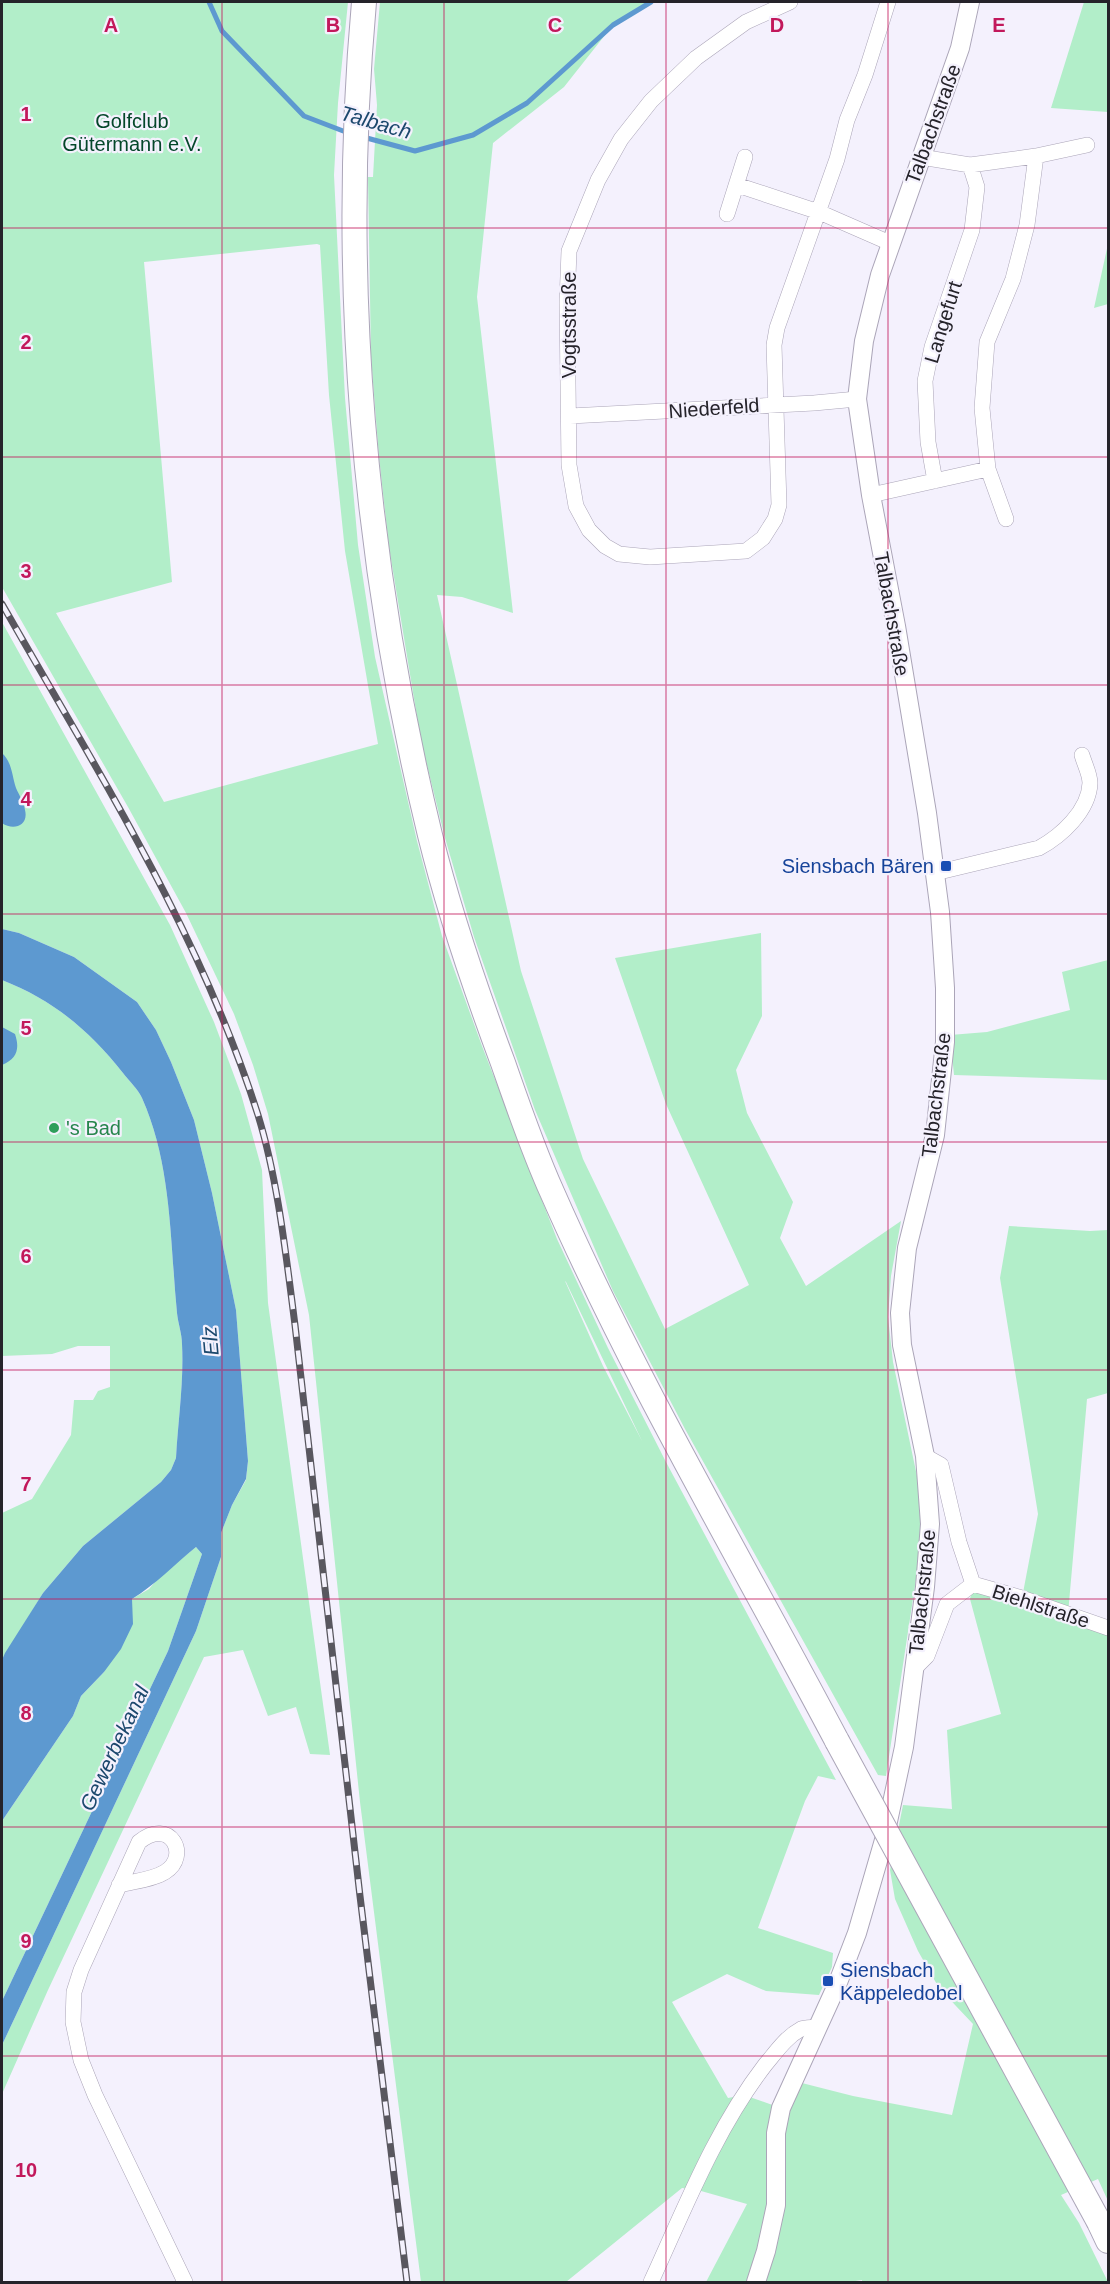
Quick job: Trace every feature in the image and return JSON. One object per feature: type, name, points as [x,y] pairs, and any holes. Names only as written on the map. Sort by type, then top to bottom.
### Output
[{"type":"highway","points":[[364,2],[356,100],[354,177],[363,432],[393,661],[431,839],[457,927],[519,1108],[550,1188],[581,1255],[695,1479],[1104,2231]]},
{"type":"street","name":"Vogtsstraße","points":[[776,404],[779,505],[775,519],[763,538],[747,551],[650,557],[619,554],[605,546],[589,530],[576,506],[569,465],[567,302],[569,251],[598,180],[621,139],[638,116],[696,58],[746,22],[790,2]]},
{"type":"street","points":[[776,404],[774,345],[777,328],[819,212],[888,2]]},
{"type":"street","name":"Talbachstraße","points":[[756,2283],[776,2205],[776,2133],[781,2108],[819,2027],[857,1933],[884,1840],[904,1747],[925,1587],[930,1524],[925,1456],[902,1344],[900,1313],[907,1248],[935,1135],[945,1042],[945,988],[940,912],[919,758],[908,709],[896,626],[871,495],[857,399],[864,341],[890,243],[960,48],[968,2]]},
{"type":"street","points":[[921,157],[970,165],[1036,156],[1087,145]]},
{"type":"street","points":[[1006,519],[988,469],[982,408],[987,342],[1013,279],[1027,225],[1036,156]]},
{"type":"street","points":[[727,214],[746,157]]},
{"type":"street","name":"Langefurt","points":[[935,481],[928,442],[925,381],[932,346],[972,230],[977,187],[970,165]]},
{"type":"street","points":[[736,185],[819,212],[890,243]]},
{"type":"street","name":"Niederfeld","points":[[570,416],[776,404],[814,404],[857,399]]},
{"type":"street","points":[[871,495],[988,469]]},
{"type":"street","points":[[935,873],[1039,848],[1052,841],[1081,809],[1086,796],[1090,782],[1082,755]]},
{"type":"street","name":"Biehlstraße","points":[[925,1456],[941,1466],[959,1542],[973,1584]]},
{"type":"street","name":"Biehlstraße","points":[[973,1584],[1022,1598],[1108,1628]]},
{"type":"street","name":"Biehlstraße","points":[[914,1670],[927,1656],[947,1604],[973,1584]]},
{"type":"street","points":[[119,1885],[81,1970],[74,1992],[73,2022],[81,2060],[95,2095],[185,2283]]},
{"type":"street","points":[[651,2283],[714,2146],[737,2105],[789,2037],[803,2028],[819,2027]]},
{"type":"green space","name":"Golfclub Gütermann e.V.","points":[[2,2],[348,2],[338,103],[334,175],[345,398],[358,545],[375,657],[417,841],[442,936],[557,1239],[608,1348],[666,1462],[836,1780],[818,1776],[805,1801],[758,1928],[833,1953],[832,1967],[819,1995],[766,1991],[727,1974],[672,2002],[728,2098],[744,2095],[781,2108],[794,2081],[853,2096],[952,2115],[973,2024],[939,1988],[918,1951],[895,1899],[890,1870],[903,1805],[952,1809],[947,1730],[1001,1714],[970,1599],[972,1591],[1022,1598],[1038,1514],[1000,1278],[1009,1226],[1108,1230],[1108,1393],[1087,1399],[1068,1614],[1108,1628],[1108,2201],[1098,2179],[1061,2195],[1079,2223],[1108,2282],[862,2282],[862,2280],[849,2282],[706,2282],[747,2204],[694,2189],[682,2188],[566,2282],[421,2282],[360,1802],[309,1315],[268,1114],[234,1014],[186,913],[2,587]],"holes":[[[320,245],[329,395],[345,551],[378,744],[164,802],[56,613],[172,582],[144,262]],[[566,1282],[642,1441],[603,1366]]]},
{"type":"green space","points":[[380,2],[651,2],[613,25],[564,87],[493,143],[477,297],[513,613],[462,597],[437,595],[521,971],[583,1159],[665,1329],[749,1285],[666,1104],[615,958],[761,933],[762,1016],[736,1070],[747,1113],[793,1202],[780,1238],[806,1286],[901,1221],[891,1276],[888,1317],[893,1362],[918,1481],[922,1540],[886,1776],[878,1775],[685,1429],[613,1291],[535,1110],[474,937],[445,838],[421,741],[389,547],[371,357],[368,177],[373,177],[377,105],[374,69]]},
{"type":"green space","points":[[1084,2],[1108,2],[1108,112],[1051,108]]},
{"type":"green space","points":[[1108,244],[1108,304],[1094,308]]},
{"type":"green space","points":[[2,622],[170,925],[214,1022],[241,1094],[262,1170],[268,1303],[330,1755],[310,1754],[296,1707],[268,1716],[243,1650],[204,1657],[48,1990],[2,2094],[2,2045],[196,1631],[221,1557],[221,1533],[232,1505],[246,1480],[248,1461],[236,1310],[212,1193],[194,1120],[171,1062],[156,1030],[137,1002],[74,957],[19,933],[2,929]]},
{"type":"green space","points":[[1108,960],[1108,1080],[954,1075],[950,1035],[987,1032],[1070,1010],[1062,972]]},
{"type":"green space","points":[[2,980],[38,997],[69,1018],[110,1057],[142,1098],[159,1150],[168,1204],[177,1313],[182,1340],[182,1387],[176,1458],[171,1470],[161,1482],[83,1546],[43,1593],[2,1660],[2,1513],[32,1499],[71,1435],[74,1400],[93,1400],[98,1391],[110,1387],[110,1346],[78,1346],[52,1354],[2,1356]]},
{"type":"green space","points":[[196,1547],[202,1554],[168,1651],[2,2001],[2,1821],[73,1716],[81,1696],[104,1672],[132,1599],[149,1589],[160,1576]]},
{"type":"water","points":[[2,753],[10,765],[26,815],[25,820],[15,827],[2,823]]},
{"type":"water","name":"Elz","points":[[2,929],[19,933],[74,957],[137,1002],[156,1030],[171,1062],[194,1120],[212,1193],[236,1310],[248,1461],[246,1479],[221,1533],[221,1557],[196,1631],[2,2045],[2,2001],[168,1651],[202,1554],[196,1547],[132,1599],[133,1624],[121,1649],[104,1672],[81,1696],[73,1716],[2,1821],[2,1660],[43,1593],[83,1546],[161,1482],[171,1470],[176,1458],[182,1387],[182,1340],[177,1313],[171,1231],[164,1177],[152,1124],[142,1098],[110,1057],[69,1018],[38,997],[2,980]]},
{"type":"water","points":[[2,1027],[15,1034],[17,1049],[14,1057],[2,1065]]},
{"type":"waterway","name":"Talbach","points":[[209,2],[222,31],[304,116],[351,134]]},
{"type":"waterway","name":"Talbach","points":[[363,137],[415,151],[473,135],[527,103],[613,25],[651,2]]},
{"type":"railway","points":[[2,604],[109,790],[176,916],[207,981],[234,1047],[265,1140],[281,1218],[295,1325],[360,1896],[407,2282]]},
{"type":"place","name":"Siensbach Bären","points":[[946,866]]},
{"type":"place","name":"'s Bad","points":[[54,1128]]},
{"type":"place","name":"Siensbach Käppeledobel","points":[[828,1981]]},
{"type":"water label","name":"Gewerbekanal","points":[[114,1748]]}]
